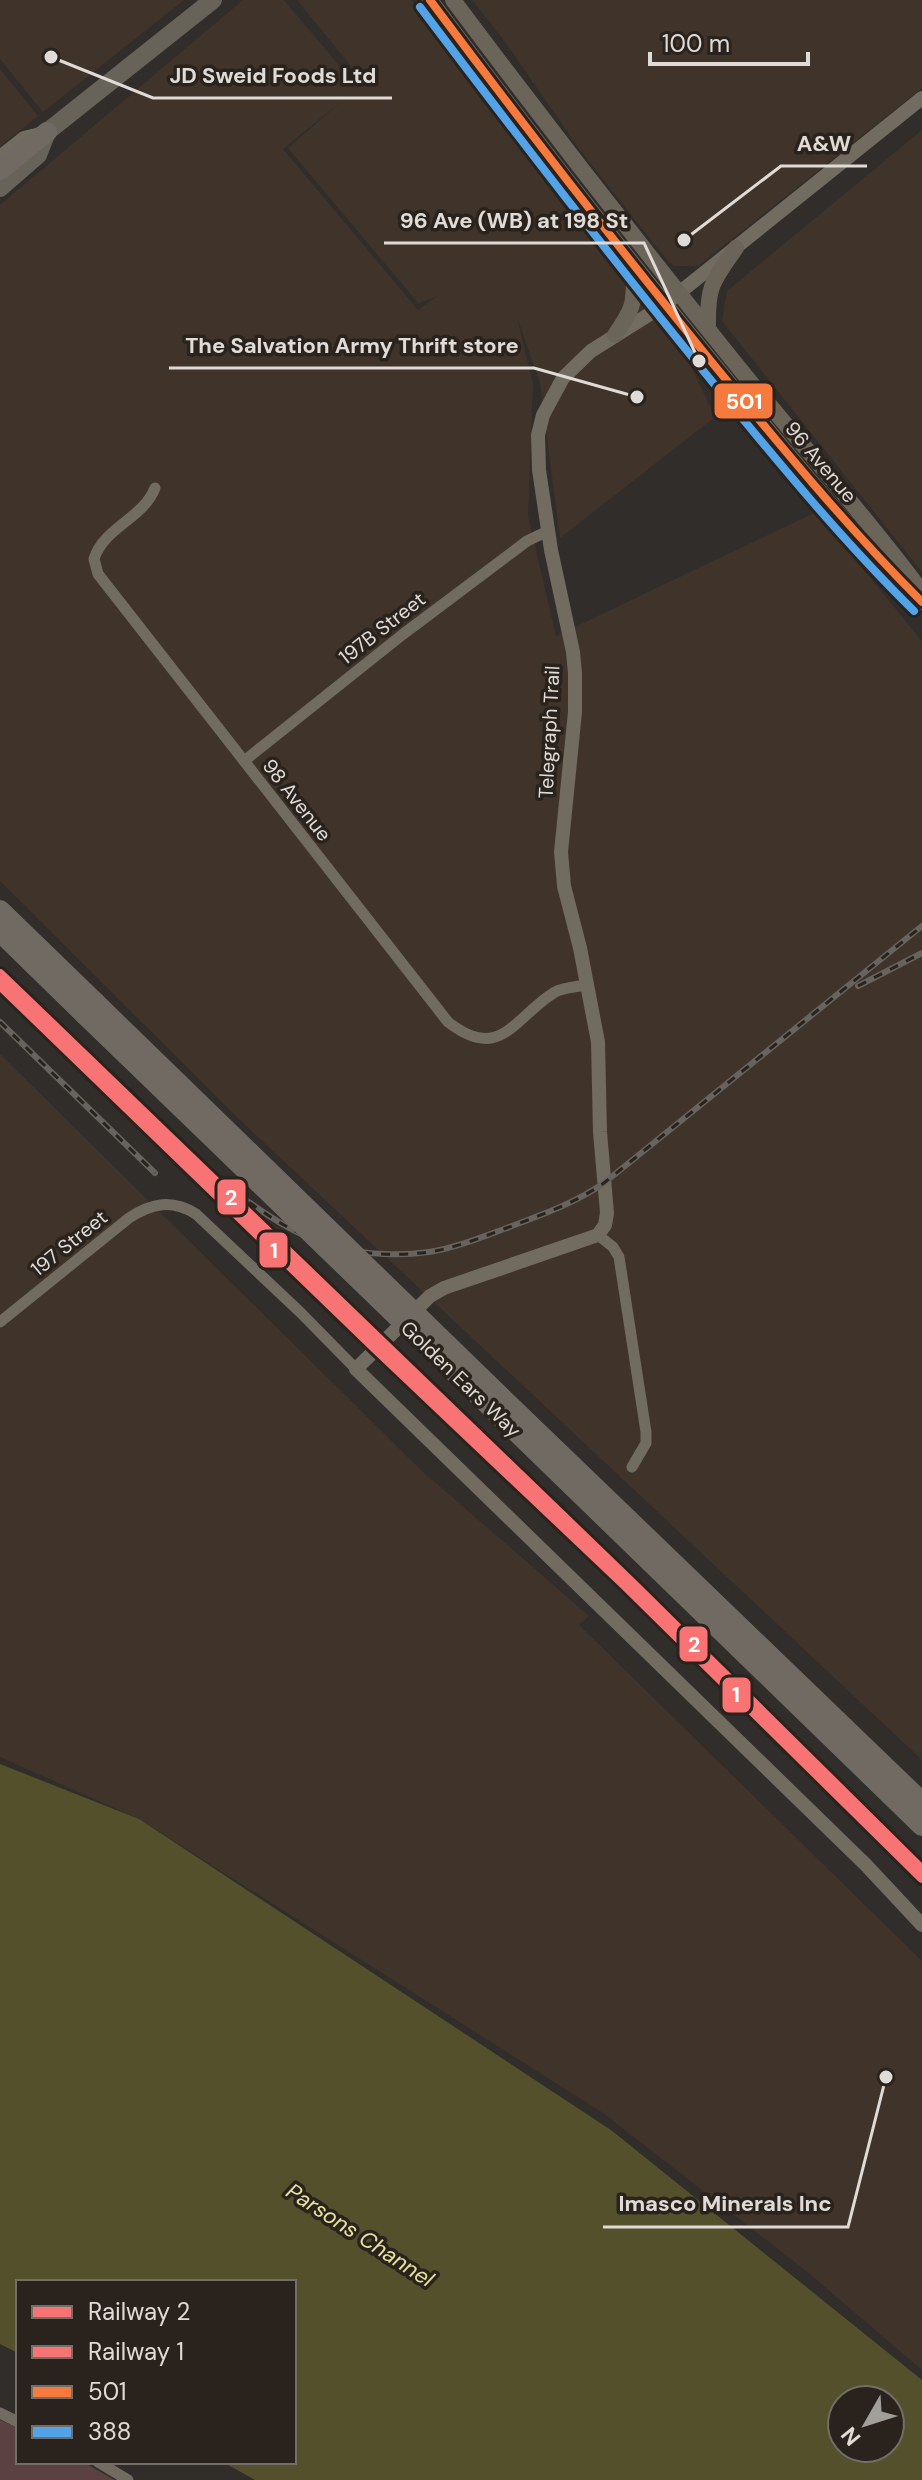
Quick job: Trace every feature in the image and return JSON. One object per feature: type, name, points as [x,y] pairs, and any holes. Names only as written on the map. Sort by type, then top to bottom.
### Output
[{"type":"highway","points":[[0,170],[47,132]]},
{"type":"highway","name":"Golden Ears Way","points":[[0,910],[90,1009]]},
{"type":"highway","name":"Golden Ears Way","points":[[0,932],[90,1009],[483,1389],[922,1802]]},
{"type":"highway","name":"Golden Ears Way","points":[[483,1389],[922,1826]]},
{"type":"main road","points":[[0,188],[38,155],[47,132],[213,0]]},
{"type":"main road","name":"96 Avenue","points":[[430,0],[664,305],[852,530],[922,602]]},
{"type":"main road","name":"96 Avenue","points":[[453,0],[606,202],[814,455],[922,593]]},
{"type":"main road","points":[[708,329],[708,302],[713,281],[736,248]]},
{"type":"main road","points":[[615,335],[631,312],[634,266]]},
{"type":"street","name":"Telegraph Trail","points":[[598,1235],[605,1225],[607,1213],[600,1132],[598,1042],[564,886],[561,852],[575,712],[573,652],[548,531],[538,454],[538,435],[543,415],[563,378],[584,357],[664,305],[922,98]]},
{"type":"street","points":[[0,157],[24,138],[47,132]]},
{"type":"street","name":"98 Avenue","points":[[155,488],[150,503],[102,541],[94,559],[98,574],[448,1022],[470,1036],[492,1039],[558,990],[586,985]]},
{"type":"street","name":"197B Street","points":[[244,761],[440,606],[527,541],[548,531]]},
{"type":"street","name":"197 Street","points":[[0,1322],[129,1218],[152,1205],[177,1204],[196,1214],[356,1369]]},
{"type":"street","points":[[632,1467],[646,1443],[646,1432],[619,1257],[613,1247],[598,1235],[444,1288],[430,1296],[397,1326],[356,1369],[866,1865],[922,1925]]},
{"type":"street","points":[[101,2464],[128,2480]]},
{"type":"shaded area","points":[[0,0],[184,0],[43,112],[0,59]]},
{"type":"shaded area","points":[[243,0],[284,0],[358,88],[364,82],[297,0],[411,0],[680,343],[715,417],[560,538],[540,383],[517,317],[533,384],[528,516],[556,636],[816,512],[922,641],[922,1760],[241,1121],[0,881],[0,205]],"holes":[[[343,100],[288,148],[418,303],[436,297],[418,310],[283,149]]]},
{"type":"shaded area","points":[[472,0],[922,0],[922,88],[698,266],[674,266],[580,150]]},
{"type":"shaded area","points":[[0,69],[38,116],[0,146]]},
{"type":"shaded area","points":[[922,130],[922,572],[722,321],[727,291]]},
{"type":"shaded area","points":[[0,1054],[421,1470],[589,1616],[579,1625],[922,1961],[922,2370],[805,2270],[603,2113],[139,1819],[0,1757]]},
{"type":"shaded area","points":[[0,2420],[16,2427],[16,2464],[87,2464],[115,2480],[0,2480]]},
{"type":"water","name":"Parsons Channel","points":[[0,1764],[139,1819],[611,2130],[922,2380],[922,2480],[255,2480],[227,2464],[296,2464],[296,2280],[16,2280],[16,2352],[0,2344]]},
{"type":"railway","points":[[152,1122],[251,1204],[315,1240],[356,1251],[386,1254],[448,1248],[556,1209],[604,1183],[922,926]]},
{"type":"railway","points":[[858,986],[922,953]]},
{"type":"railway","points":[[0,1022],[155,1173]]},
{"type":"rail line","name":"2","points":[[0,974],[633,1584],[922,1870]]},
{"type":"rail line","name":"1","points":[[0,985],[625,1585],[922,1878]]},
{"type":"transit line","name":"501","points":[[430,0],[568,182],[710,360],[839,514],[922,602]]},
{"type":"transit line","name":"388","points":[[420,7],[701,368],[831,523],[914,611]]},
{"type":"place","name":"JD Sweid Foods Ltd","points":[[51,57]]},
{"type":"place","name":"A&W","points":[[684,240]]},
{"type":"place","name":"96 Ave (WB) at 198 St","points":[[699,361]]},
{"type":"place","name":"The Salvation Army Thrift store","points":[[637,397]]},
{"type":"place","name":"Imasco Minerals Inc","points":[[886,2077]]}]
